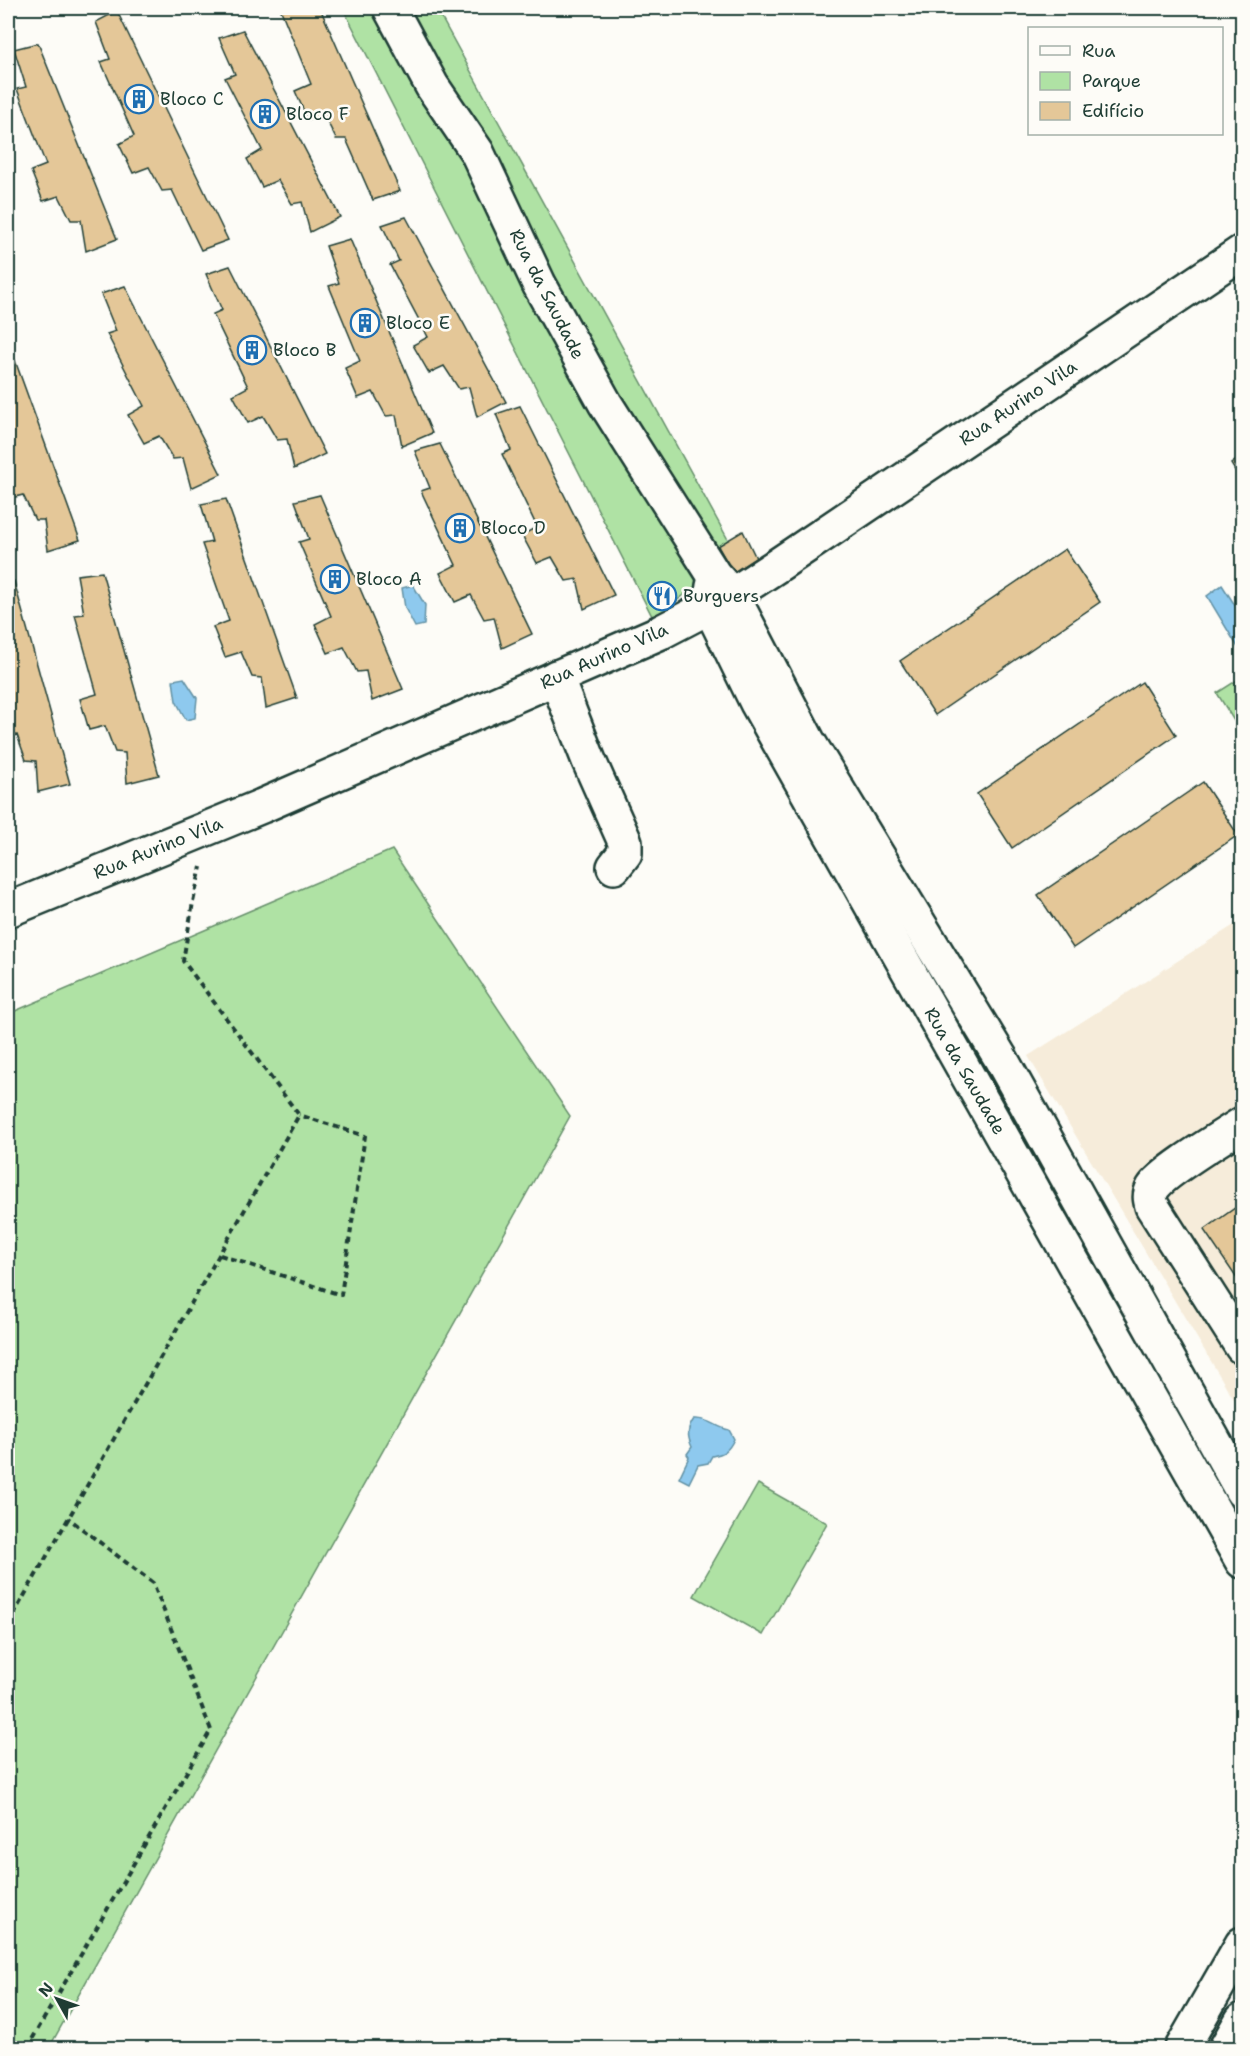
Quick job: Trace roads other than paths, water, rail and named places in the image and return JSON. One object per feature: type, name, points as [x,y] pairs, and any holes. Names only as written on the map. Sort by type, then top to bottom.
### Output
[{"type":"street","name":"Rua da Saudade","points":[[390,8],[432,86],[477,152],[539,284],[594,384],[1000,1057],[1242,1491]]},
{"type":"street","name":"Rua Aurino Vila","points":[[8,910],[262,806],[661,632],[1242,252]]},
{"type":"street","name":"Rua da Saudade","points":[[719,593],[757,703],[1242,1561]]},
{"type":"street","points":[[556,677],[589,761],[625,842],[625,853],[614,867]]},
{"type":"street","points":[[1242,1124],[1166,1175],[1154,1186],[1150,1196],[1152,1206],[1242,1347]]},
{"type":"street","points":[[1182,2049],[1242,1944]]},
{"type":"street","points":[[1226,2049],[1242,2020]]},
{"type":"water","points":[[413,585],[425,605],[424,625],[415,627],[405,608],[402,588]]},
{"type":"water","points":[[1222,585],[1242,616],[1242,654],[1207,596]]},
{"type":"water","points":[[184,678],[197,698],[195,718],[186,720],[176,701],[173,680]]},
{"type":"water","points":[[694,1419],[704,1420],[729,1430],[734,1439],[726,1451],[712,1456],[708,1463],[698,1465],[689,1483],[679,1478],[689,1457],[687,1454],[692,1447],[688,1433]]},
{"type":"place","name":"Bloco C","points":[[139,99]]},
{"type":"place","name":"Bloco F","points":[[265,114]]},
{"type":"place","name":"Bloco E","points":[[365,323]]},
{"type":"place","name":"Bloco B","points":[[252,350]]},
{"type":"place","name":"Bloco D","points":[[460,528]]},
{"type":"place","name":"Bloco A","points":[[335,579]]},
{"type":"place","name":"Burguers","points":[[662,596]]}]
